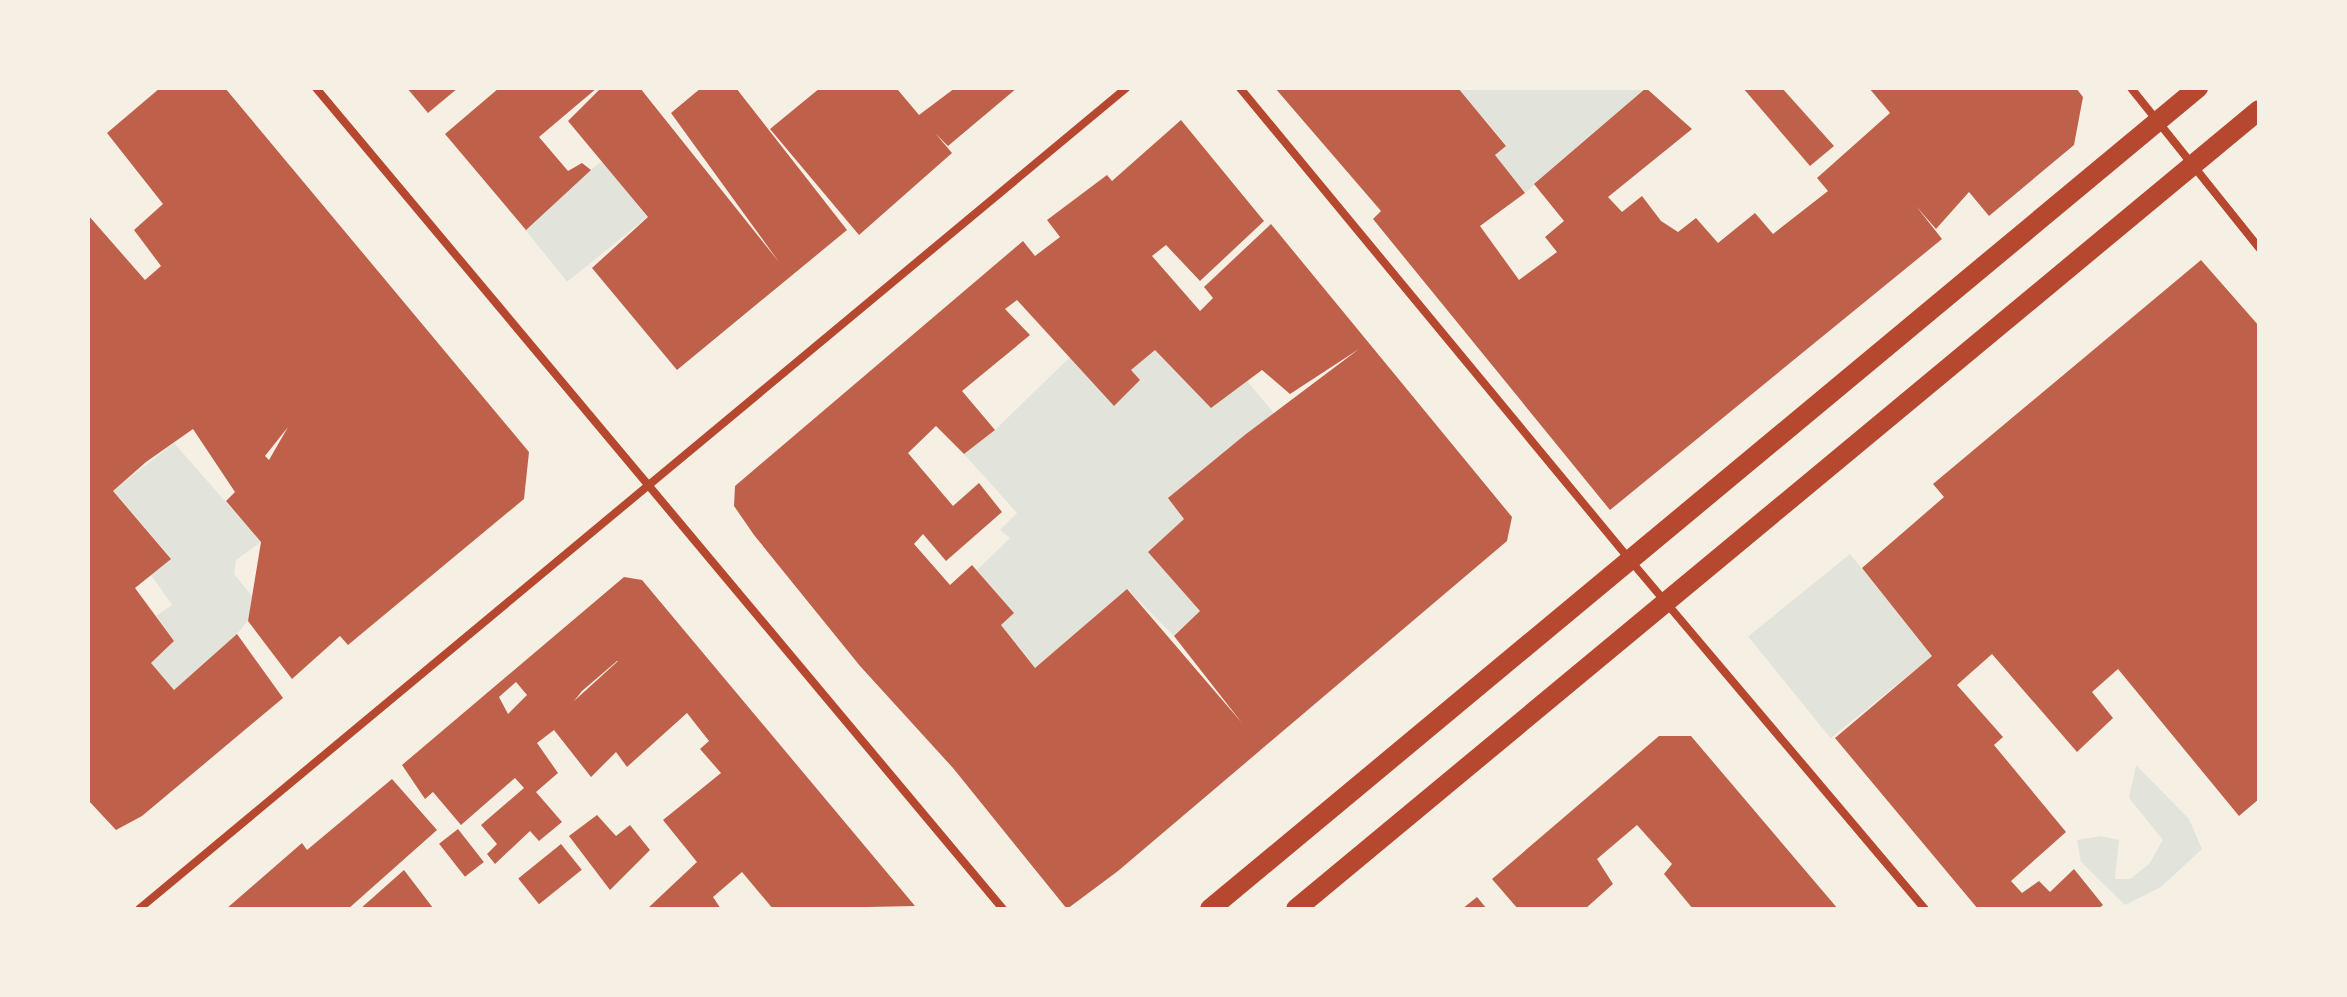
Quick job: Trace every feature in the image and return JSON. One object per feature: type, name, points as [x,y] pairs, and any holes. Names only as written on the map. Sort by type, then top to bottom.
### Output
[{"type":"main road","points":[[1210,909],[2198,88]]},
{"type":"main road","points":[[1296,909],[2259,110]]},
{"type":"street","points":[[316,88],[1003,909]]},
{"type":"street","points":[[139,909],[1126,88]]},
{"type":"street","points":[[1240,88],[1630,560],[1925,909]]},
{"type":"street","points":[[2131,88],[2259,248]]},
{"type":"shaded area","points":[[1458,88],[1646,88],[1525,193],[1495,155],[1506,145]]},
{"type":"shaded area","points":[[602,161],[647,217],[567,282],[522,226]]},
{"type":"shaded area","points":[[1155,350],[1247,381],[1274,413],[1169,498],[1184,519],[1148,552],[1200,611],[1174,636],[1127,589],[1035,668],[1001,625],[1013,612],[977,570],[1010,538],[1000,530],[1017,513],[964,454],[995,430],[1070,357],[1131,370]]},
{"type":"shaded area","points":[[174,443],[261,542],[236,560],[234,574],[260,606],[237,634],[174,690],[151,663],[174,641],[156,616],[172,605],[151,575],[171,558],[113,491]]},
{"type":"shaded area","points":[[1850,554],[1932,656],[1831,738],[1748,636]]},
{"type":"shaded area","points":[[2136,765],[2189,819],[2202,849],[2161,887],[2125,905],[2081,862],[2077,840],[2101,836],[2119,840],[2115,879],[2130,879],[2149,864],[2163,840],[2129,798]]},
{"type":"building","points":[[160,88],[225,88],[529,452],[524,499],[348,645],[340,636],[292,679],[248,621],[261,542],[226,501],[235,492],[193,429],[146,462],[113,491],[171,559],[135,588],[174,641],[151,663],[174,690],[237,634],[283,698],[142,816],[116,830],[88,800],[88,215],[145,280],[161,266],[134,230],[163,204],[107,133]],"holes":[[[288,427],[269,460],[265,456]]]},
{"type":"building","points":[[407,88],[458,88],[428,113]]},
{"type":"building","points":[[499,88],[597,88],[539,137],[568,171],[582,163],[591,170],[526,230],[445,134]]},
{"type":"building","points":[[601,88],[640,88],[779,262],[671,113],[701,88],[736,88],[847,230],[677,370],[592,268],[648,217],[568,121]]},
{"type":"building","points":[[820,88],[900,88],[898,90],[919,115],[955,88],[1017,88],[948,146],[935,133],[952,153],[859,235],[770,129]]},
{"type":"building","points":[[1275,88],[1458,88],[1506,146],[1495,155],[1525,193],[1480,226],[1519,280],[1557,252],[1545,237],[1564,221],[1534,184],[1646,88],[1692,129],[1608,197],[1622,212],[1642,196],[1661,221],[1678,232],[1696,218],[1718,243],[1755,213],[1773,234],[1828,191],[1817,178],[1890,113],[1869,88],[2076,88],[2083,97],[2074,145],[1989,216],[1969,192],[1936,229],[1916,206],[1942,239],[1610,510],[1373,219],[1381,211]]},
{"type":"building","points":[[1743,88],[1782,88],[1834,146],[1810,166]]},
{"type":"building","points":[[1181,120],[1264,221],[1200,281],[1166,245],[1152,256],[1200,311],[1213,298],[1204,287],[1271,224],[1512,517],[1507,541],[1118,871],[1067,909],[953,768],[860,666],[754,535],[734,506],[735,486],[1023,241],[1035,256],[1060,237],[1047,220],[1107,175],[1112,181]],"holes":[[[1017,300],[1114,406],[1140,380],[1131,370],[1155,350],[1211,408],[1262,370],[1290,394],[1359,349],[1246,434],[1168,498],[1184,519],[1148,552],[1200,611],[1174,636],[1242,723],[1127,589],[1035,668],[1001,625],[1014,613],[972,565],[950,585],[914,544],[923,534],[946,561],[1002,512],[979,483],[953,506],[908,453],[936,426],[964,454],[995,430],[962,391],[1030,335],[1005,309]]]},
{"type":"building","points":[[2201,260],[2259,326],[2259,799],[2239,816],[2118,669],[2092,692],[2113,718],[2077,752],[1992,654],[1957,685],[2003,737],[1994,745],[2066,832],[2011,881],[2022,893],[2039,881],[2050,892],[2074,869],[2103,905],[2098,909],[1978,909],[1835,738],[1932,656],[1862,568],[1944,497],[1933,484]]},
{"type":"building","points":[[624,577],[642,580],[915,906],[773,909],[742,872],[713,897],[721,909],[647,909],[697,862],[663,820],[721,773],[700,749],[709,741],[687,713],[627,767],[616,752],[591,777],[554,730],[537,743],[558,773],[536,792],[562,822],[539,841],[530,831],[495,864],[487,854],[497,844],[481,825],[524,788],[515,778],[461,825],[433,792],[425,799],[402,765]],"holes":[[[618,661],[574,701],[582,691]],[[516,682],[527,695],[508,714],[499,697]]]},
{"type":"building","points":[[1659,736],[1691,736],[1838,909],[1693,909],[1664,874],[1672,864],[1637,825],[1597,859],[1613,884],[1585,909],[1518,909],[1492,879]]},
{"type":"building","points":[[392,779],[437,830],[348,909],[226,909],[302,843],[307,850]]},
{"type":"building","points":[[597,815],[616,836],[630,825],[650,850],[610,890],[569,836]]},
{"type":"building","points":[[458,829],[484,862],[465,877],[439,844]]},
{"type":"building","points":[[561,844],[582,870],[539,904],[518,879]]},
{"type":"building","points":[[404,870],[433,908],[360,909]]},
{"type":"building","points":[[1477,897],[1487,909],[1462,909]]}]
